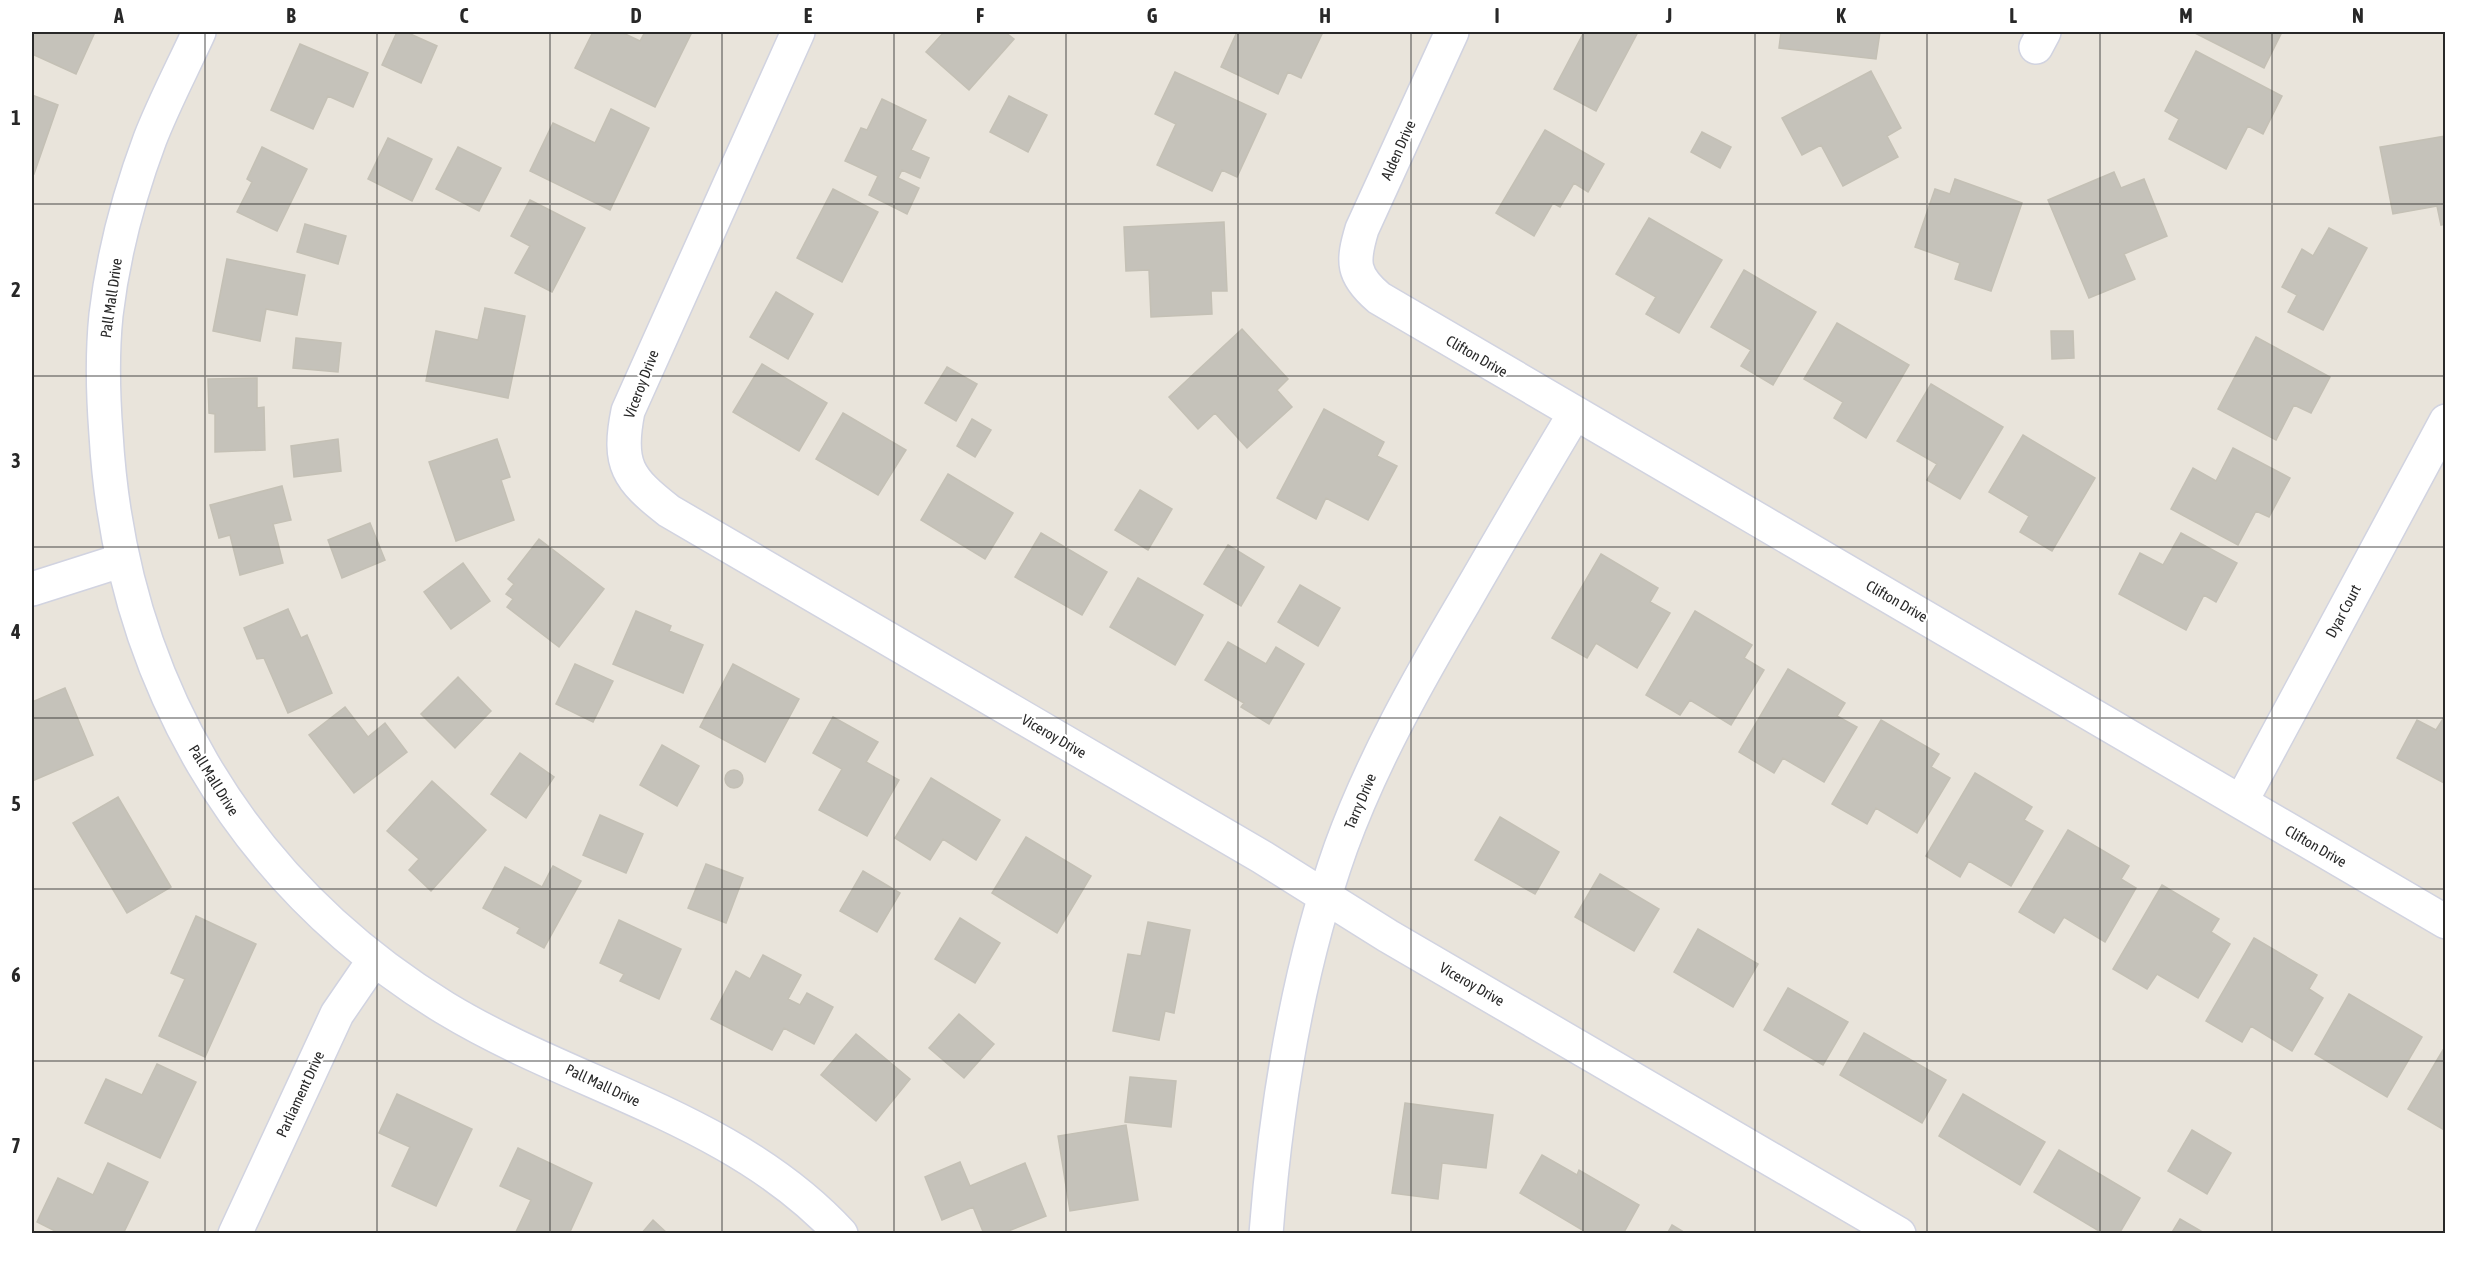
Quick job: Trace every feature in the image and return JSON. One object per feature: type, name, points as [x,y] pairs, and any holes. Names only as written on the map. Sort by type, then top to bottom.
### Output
[{"type":"street","name":"Pall Mall Drive","points":[[199,32],[150,138],[129,203],[114,264],[106,318],[103,393],[108,467],[123,560],[151,660],[184,730],[224,802],[309,904],[374,960],[448,1010],[698,1129],[744,1155],[789,1186],[841,1233]]},
{"type":"street","name":"Viceroy Drive","points":[[798,32],[628,411],[623,452],[629,471],[640,489],[669,511],[1327,897],[1388,936],[1899,1233]]},
{"type":"street","name":"Alden Drive","points":[[1356,271],[1355,253],[1362,230],[1452,32]]},
{"type":"street","name":"Clifton Drive","points":[[1356,271],[1364,285],[1379,298],[2445,922]]},
{"type":"street","name":"Tarry Drive","points":[[1266,1233],[1272,1158],[1294,1022],[1309,953],[1341,848],[1370,776],[1406,705],[1575,412]]},
{"type":"street","name":"Dyar Court","points":[[2241,802],[2445,421]]},
{"type":"street","points":[[32,589],[123,560]]},
{"type":"street","name":"Parliament Drive","points":[[235,1233],[336,1014],[374,960]]},
{"type":"building","points":[[32,32],[95,32],[76,74],[32,54]]},
{"type":"building","points":[[397,32],[406,32],[437,46],[421,83],[382,65]]},
{"type":"building","points":[[593,32],[621,32],[640,41],[645,32],[692,32],[655,107],[575,68]]},
{"type":"building","points":[[944,32],[1005,32],[1014,39],[969,90],[926,52]]},
{"type":"building","points":[[1237,32],[1323,32],[1301,78],[1288,72],[1278,94],[1221,67]]},
{"type":"building","points":[[1584,32],[1638,32],[1596,111],[1554,89]]},
{"type":"building","points":[[1781,32],[1880,32],[1876,59],[1779,48]]},
{"type":"building","points":[[2193,32],[2282,32],[2264,68]]},
{"type":"building","points":[[300,44],[368,73],[353,107],[328,96],[313,129],[271,110]]},
{"type":"building","points":[[2196,51],[2282,96],[2263,134],[2248,126],[2226,169],[2169,139],[2179,119],[2165,111]]},
{"type":"building","points":[[1871,71],[1901,128],[1887,136],[1898,157],[1843,186],[1821,145],[1802,155],[1782,118]]},
{"type":"building","points":[[1175,72],[1266,114],[1237,177],[1222,170],[1212,191],[1157,165],[1176,124],[1155,114]]},
{"type":"building","points":[[32,95],[58,105],[34,174],[32,173]]},
{"type":"building","points":[[1009,96],[1047,115],[1028,152],[990,132]]},
{"type":"building","points":[[882,99],[926,120],[911,150],[929,158],[920,178],[902,170],[898,178],[919,188],[907,214],[869,195],[878,176],[845,161],[861,128],[867,130]]},
{"type":"building","points":[[611,109],[649,128],[610,210],[530,171],[553,123],[595,143]]},
{"type":"building","points":[[1545,130],[1604,164],[1588,192],[1574,183],[1560,207],[1553,203],[1534,236],[1496,213]]},
{"type":"building","points":[[1702,132],[1731,147],[1720,168],[1691,152]]},
{"type":"building","points":[[2446,136],[2446,224],[2441,225],[2437,206],[2393,214],[2380,147]]},
{"type":"building","points":[[388,138],[432,159],[412,201],[368,179]]},
{"type":"building","points":[[262,147],[307,169],[277,231],[237,212],[252,182],[247,179]]},
{"type":"building","points":[[458,147],[501,168],[479,211],[436,189]]},
{"type":"building","points":[[2114,172],[2121,188],[2144,179],[2167,236],[2124,254],[2135,279],[2089,298],[2048,200]]},
{"type":"building","points":[[1955,179],[2022,203],[1991,291],[1955,279],[1960,263],[1915,247],[1935,189],[1950,194]]},
{"type":"building","points":[[833,189],[878,212],[842,282],[797,258]]},
{"type":"building","points":[[530,200],[585,228],[552,292],[515,273],[530,246],[511,236]]},
{"type":"building","points":[[1649,218],[1722,260],[1679,333],[1646,314],[1656,297],[1616,274]]},
{"type":"building","points":[[1224,222],[1227,291],[1211,291],[1212,314],[1151,317],[1149,270],[1126,271],[1124,227]]},
{"type":"building","points":[[305,224],[346,236],[338,264],[297,252]]},
{"type":"building","points":[[2329,228],[2367,248],[2323,330],[2288,312],[2297,295],[2282,287],[2302,249],[2313,256]]},
{"type":"building","points":[[227,259],[305,275],[297,315],[266,309],[260,341],[213,331]]},
{"type":"building","points":[[1744,270],[1816,312],[1773,385],[1741,366],[1751,350],[1711,327]]},
{"type":"building","points":[[776,292],[813,314],[788,359],[750,337]]},
{"type":"building","points":[[485,308],[525,316],[508,398],[426,381],[436,331],[478,340]]},
{"type":"building","points":[[1837,323],[1909,365],[1866,438],[1834,418],[1843,402],[1804,379]]},
{"type":"building","points":[[1242,329],[1288,379],[1277,390],[1292,407],[1247,448],[1215,413],[1198,429],[1169,397]]},
{"type":"building","points":[[2051,331],[2073,331],[2074,358],[2052,359]]},
{"type":"building","points":[[2256,337],[2330,377],[2311,413],[2294,405],[2276,440],[2218,409]]},
{"type":"building","points":[[296,338],[341,343],[338,372],[293,368]]},
{"type":"building","points":[[762,364],[827,403],[799,451],[733,412]]},
{"type":"building","points":[[947,367],[977,384],[956,421],[925,403]]},
{"type":"building","points":[[257,378],[257,408],[264,407],[265,450],[215,452],[215,414],[209,413],[208,379]]},
{"type":"building","points":[[1931,384],[2003,427],[1960,499],[1927,480],[1937,464],[1897,441]]},
{"type":"building","points":[[1324,409],[1384,442],[1377,456],[1397,466],[1368,520],[1326,498],[1316,519],[1277,498]]},
{"type":"building","points":[[843,413],[906,450],[878,495],[816,459]]},
{"type":"building","points":[[972,419],[991,430],[975,457],[957,446]]},
{"type":"building","points":[[2023,435],[2095,478],[2052,551],[2020,532],[2029,516],[1989,492]]},
{"type":"building","points":[[338,439],[341,471],[294,477],[291,446]]},
{"type":"building","points":[[497,439],[510,477],[501,480],[514,520],[456,541],[429,462]]},
{"type":"building","points":[[2233,448],[2290,478],[2269,517],[2256,511],[2238,545],[2171,509],[2193,468],[2216,481]]},
{"type":"building","points":[[948,474],[1013,513],[985,559],[921,520]]},
{"type":"building","points":[[282,486],[291,520],[273,524],[283,563],[240,575],[230,535],[219,538],[210,505]]},
{"type":"building","points":[[1140,490],[1172,509],[1148,550],[1115,530]]},
{"type":"building","points":[[370,523],[385,560],[342,578],[328,540]]},
{"type":"building","points":[[1041,533],[1107,572],[1082,615],[1015,577]]},
{"type":"building","points":[[2181,533],[2237,563],[2216,602],[2204,595],[2186,630],[2119,594],[2140,553],[2163,565]]},
{"type":"building","points":[[539,539],[604,589],[559,647],[507,607],[513,599],[506,594],[514,584],[508,579]]},
{"type":"building","points":[[1228,545],[1264,567],[1241,606],[1204,584]]},
{"type":"building","points":[[1601,554],[1658,588],[1650,602],[1670,613],[1637,668],[1596,643],[1587,658],[1552,638]]},
{"type":"building","points":[[463,563],[490,601],[451,629],[424,592]]},
{"type":"building","points":[[1138,578],[1203,615],[1175,665],[1110,627]]},
{"type":"building","points":[[1300,585],[1340,608],[1318,646],[1278,622]]},
{"type":"building","points":[[288,609],[301,638],[307,635],[332,693],[288,713],[264,658],[257,659],[244,628]]},
{"type":"building","points":[[636,611],[671,626],[669,631],[703,645],[683,693],[613,664]]},
{"type":"building","points":[[1695,611],[1752,645],[1744,658],[1764,670],[1731,725],[1690,700],[1680,715],[1646,695]]},
{"type":"building","points":[[1228,642],[1266,664],[1276,647],[1304,664],[1269,724],[1241,707],[1244,703],[1205,680]]},
{"type":"building","points":[[575,664],[613,681],[593,722],[556,704]]},
{"type":"building","points":[[733,664],[799,699],[765,762],[700,727]]},
{"type":"building","points":[[1788,669],[1845,703],[1837,716],[1857,727],[1824,782],[1783,758],[1774,773],[1739,752]]},
{"type":"building","points":[[458,677],[491,711],[455,748],[421,714]]},
{"type":"building","points":[[65,688],[93,755],[32,781],[32,702]]},
{"type":"building","points":[[345,707],[368,737],[385,723],[407,752],[354,793],[309,735]]},
{"type":"building","points":[[2446,714],[2446,784],[2397,758],[2417,720],[2436,730]]},
{"type":"building","points":[[833,717],[878,742],[866,762],[899,780],[867,836],[819,810],[842,769],[813,753]]},
{"type":"building","points":[[1881,720],[1939,754],[1931,767],[1950,778],[1917,833],[1876,808],[1867,824],[1832,804]]},
{"type":"building","points":[[662,745],[699,766],[677,806],[640,785]]},
{"type":"building","points":[[520,753],[554,777],[526,818],[491,794]]},
{"type":"building","points":[[734,770],[740,773],[743,779],[740,785],[734,788],[728,785],[725,779],[728,773]]},
{"type":"building","points":[[1975,773],[2032,807],[2024,820],[2043,831],[2011,886],[1969,861],[1960,877],[1926,856]]},
{"type":"building","points":[[931,778],[1000,820],[976,860],[943,839],[930,860],[895,838]]},
{"type":"building","points":[[432,781],[486,830],[431,891],[409,870],[419,859],[387,831]]},
{"type":"building","points":[[118,797],[171,887],[127,913],[73,823]]},
{"type":"building","points":[[600,815],[643,834],[626,873],[583,855]]},
{"type":"building","points":[[1500,817],[1559,852],[1535,894],[1475,860]]},
{"type":"building","points":[[2068,830],[2129,866],[2121,879],[2136,888],[2105,942],[2064,917],[2054,933],[2019,912]]},
{"type":"building","points":[[1026,837],[1091,876],[1057,933],[992,893]]},
{"type":"building","points":[[706,864],[743,878],[726,923],[688,908]]},
{"type":"building","points":[[553,866],[581,881],[544,948],[517,933],[520,928],[483,908],[505,867],[542,887]]},
{"type":"building","points":[[863,871],[900,893],[877,932],[840,911]]},
{"type":"building","points":[[1600,874],[1659,909],[1634,951],[1575,917]]},
{"type":"building","points":[[2162,885],[2219,919],[2211,932],[2230,944],[2198,998],[2157,974],[2147,989],[2113,969]]},
{"type":"building","points":[[196,916],[256,944],[205,1057],[159,1036],[185,979],[171,973]]},
{"type":"building","points":[[960,918],[1000,943],[975,983],[935,959]]},
{"type":"building","points":[[619,920],[681,949],[659,999],[620,981],[624,974],[600,963]]},
{"type":"building","points":[[1148,922],[1190,930],[1174,1013],[1165,1011],[1159,1040],[1113,1031],[1128,954],[1141,956]]},
{"type":"building","points":[[1698,929],[1758,964],[1733,1007],[1674,972]]},
{"type":"building","points":[[2254,938],[2317,975],[2309,989],[2323,998],[2292,1051],[2251,1026],[2242,1042],[2206,1021]]},
{"type":"building","points":[[763,955],[801,975],[788,999],[800,1005],[807,993],[833,1007],[814,1044],[784,1028],[772,1050],[711,1019],[736,971],[750,979]]},
{"type":"building","points":[[1788,988],[1848,1022],[1823,1065],[1764,1030]]},
{"type":"building","points":[[2349,994],[2422,1037],[2387,1097],[2315,1054]]},
{"type":"building","points":[[959,1014],[994,1044],[964,1078],[929,1048]]},
{"type":"building","points":[[1864,1033],[1946,1080],[1922,1123],[1840,1075]]},
{"type":"building","points":[[856,1034],[910,1079],[876,1121],[821,1075]]},
{"type":"building","points":[[2443,1050],[2446,1051],[2446,1131],[2408,1109]]},
{"type":"building","points":[[157,1064],[196,1082],[160,1158],[85,1123],[106,1079],[142,1095]]},
{"type":"building","points":[[1130,1077],[1176,1081],[1171,1127],[1125,1122]]},
{"type":"building","points":[[397,1094],[472,1129],[436,1206],[392,1186],[410,1147],[379,1133]]},
{"type":"building","points":[[1963,1094],[2045,1142],[2020,1185],[1939,1136]]},
{"type":"building","points":[[1405,1103],[1493,1115],[1486,1168],[1442,1163],[1438,1199],[1392,1193]]},
{"type":"building","points":[[1126,1125],[1138,1200],[1070,1211],[1058,1136]]},
{"type":"building","points":[[2192,1130],[2231,1153],[2207,1194],[2168,1171]]},
{"type":"building","points":[[518,1148],[592,1183],[569,1234],[515,1234],[531,1200],[500,1186]]},
{"type":"building","points":[[2059,1150],[2140,1198],[2119,1234],[2104,1234],[2034,1192]]},
{"type":"building","points":[[1542,1155],[1577,1175],[1579,1170],[1639,1205],[1623,1234],[1589,1234],[1520,1193]]},
{"type":"building","points":[[960,1162],[970,1186],[1025,1163],[1046,1216],[1001,1234],[984,1234],[973,1207],[942,1220],[925,1177]]},
{"type":"building","points":[[108,1163],[148,1182],[123,1234],[61,1234],[37,1222],[58,1178],[93,1195]]},
{"type":"building","points":[[2180,1219],[2206,1234],[2171,1234]]},
{"type":"building","points":[[653,1220],[668,1234],[641,1234]]},
{"type":"building","points":[[1672,1225],[1687,1234],[1667,1234]]}]
